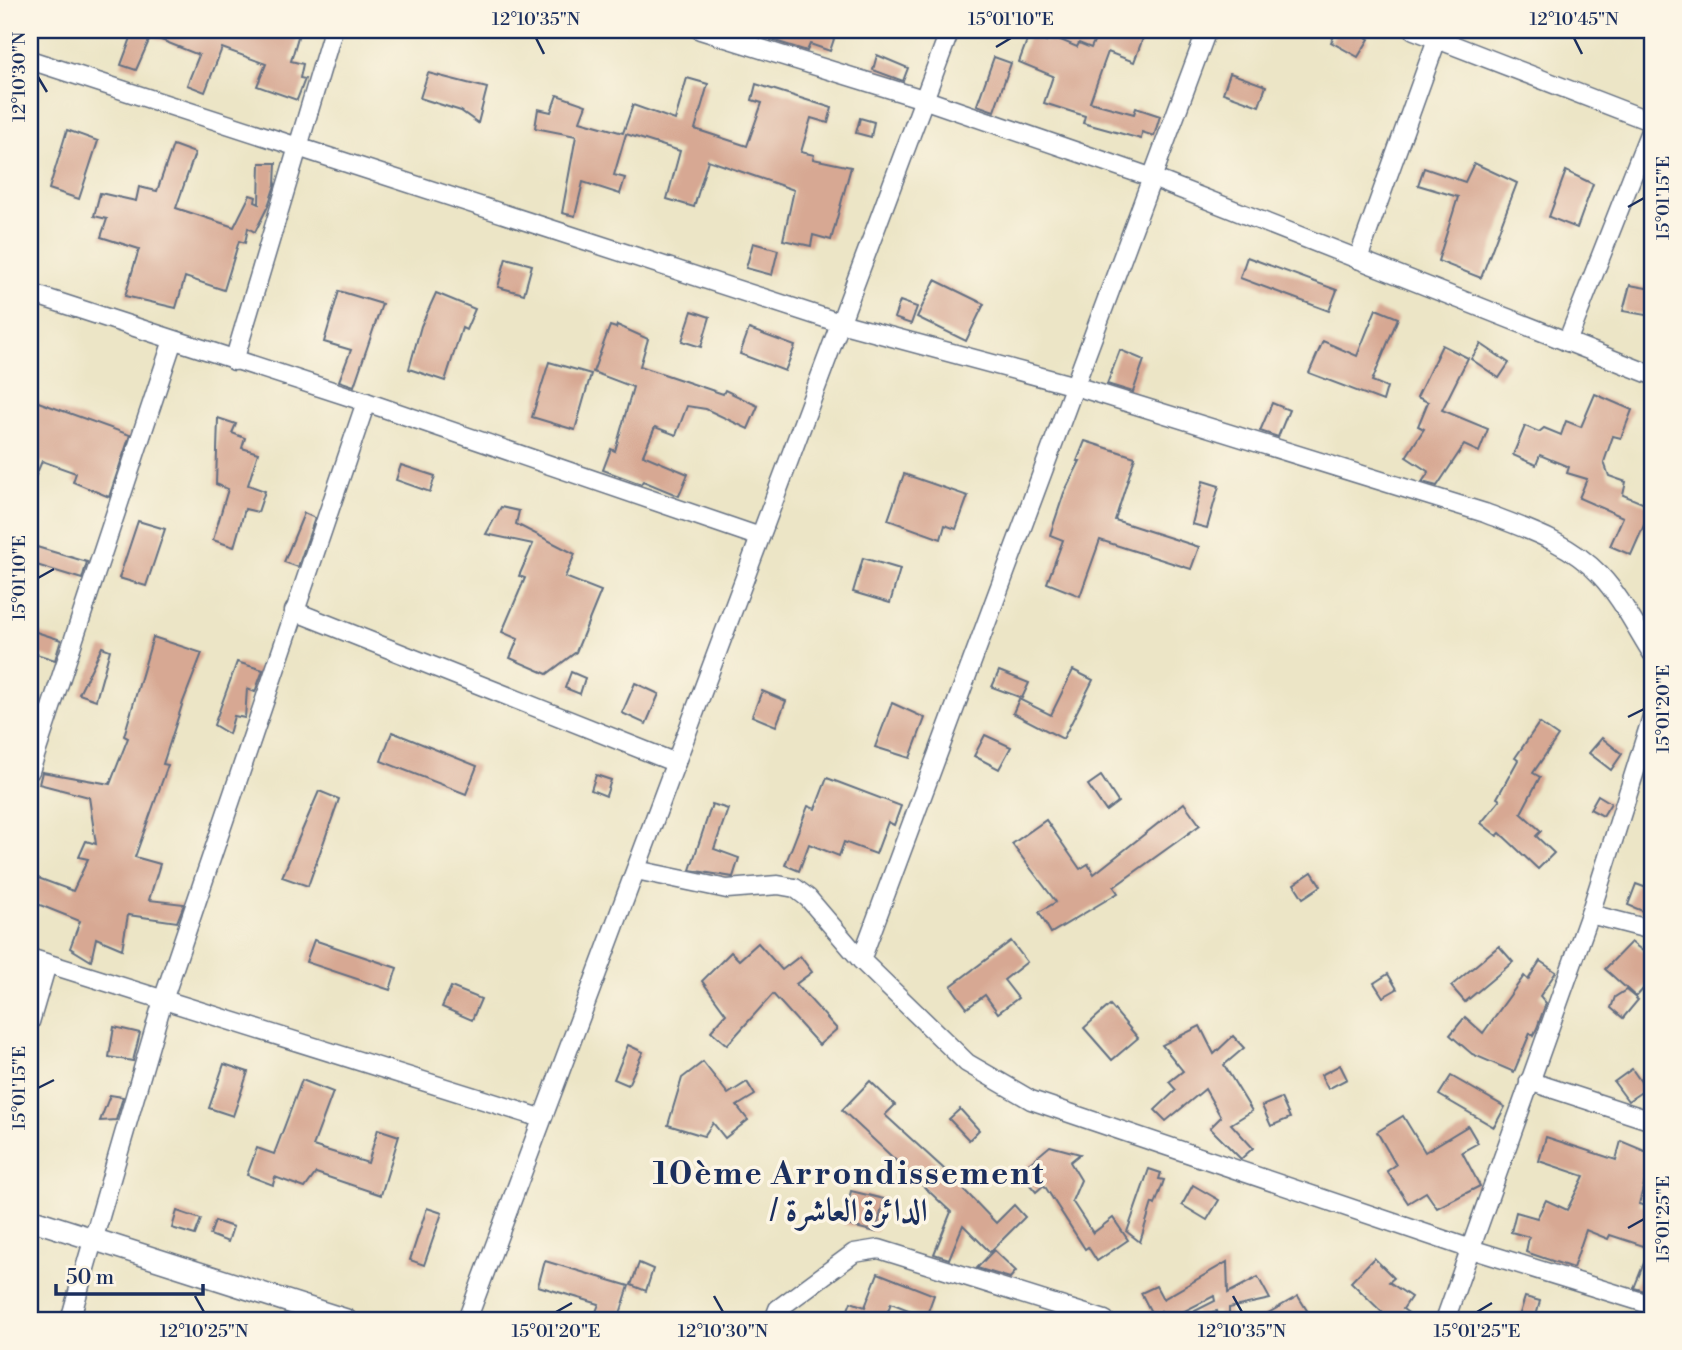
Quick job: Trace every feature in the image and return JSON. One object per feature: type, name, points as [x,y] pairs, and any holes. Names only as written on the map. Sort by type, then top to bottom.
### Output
[{"type":"street","points":[[234,360],[333,30]]},
{"type":"street","points":[[699,30],[923,100],[1150,177],[1652,375]]},
{"type":"street","points":[[467,1320],[950,30]]},
{"type":"street","points":[[861,960],[1150,177],[1207,30]]},
{"type":"street","points":[[1413,30],[1652,124],[1567,342]]},
{"type":"street","points":[[1358,259],[1437,39]]},
{"type":"street","points":[[30,60],[839,323],[1075,386],[1485,513],[1546,536],[1570,549],[1601,575],[1652,653]]},
{"type":"street","points":[[30,293],[366,402],[760,537]]},
{"type":"street","points":[[30,771],[173,340]]},
{"type":"street","points":[[70,1320],[163,1000],[366,402]]},
{"type":"street","points":[[294,611],[676,763]]},
{"type":"street","points":[[1446,1320],[1590,914],[1652,717]]},
{"type":"street","points":[[636,870],[727,889],[778,884],[795,888],[808,898],[861,960],[967,1063],[1031,1100],[1471,1249],[1652,1305]]},
{"type":"street","points":[[1590,914],[1652,930]]},
{"type":"street","points":[[30,1022],[38,961],[541,1118]]},
{"type":"street","points":[[1529,1081],[1652,1121]]},
{"type":"street","points":[[30,1219],[346,1320]]},
{"type":"street","points":[[774,1320],[778,1309],[855,1253],[879,1249],[1105,1320]]},
{"type":"building","points":[[134,30],[300,30],[291,61],[303,64],[300,78],[305,79],[297,100],[257,86],[266,64],[222,48],[205,92],[187,85],[199,55],[151,36],[136,70],[121,65]]},
{"type":"building","points":[[775,30],[837,30],[830,51],[810,44],[807,51],[772,40]]},
{"type":"building","points":[[1099,30],[1146,30],[1134,62],[1108,52],[1090,102],[1134,114],[1136,108],[1160,116],[1154,136],[1142,132],[1141,139],[1083,123],[1085,116],[1044,103],[1053,76],[1019,62],[1029,35],[1046,42],[1049,35],[1077,47],[1079,43],[1091,48]]},
{"type":"building","points":[[1337,30],[1353,30],[1369,39],[1358,57],[1331,42]]},
{"type":"building","points":[[877,55],[908,68],[903,81],[873,70]]},
{"type":"building","points":[[994,57],[1011,63],[994,111],[977,105]]},
{"type":"building","points":[[428,73],[487,88],[478,123],[461,111],[420,98]]},
{"type":"building","points":[[1230,73],[1266,86],[1259,106],[1223,93]]},
{"type":"building","points":[[687,78],[708,84],[695,129],[747,146],[762,103],[752,100],[756,84],[832,108],[828,123],[811,118],[801,152],[814,155],[813,159],[851,167],[831,240],[813,235],[811,246],[783,240],[794,190],[708,160],[694,207],[667,199],[680,151],[626,134],[614,175],[625,178],[620,194],[583,182],[575,216],[562,213],[576,136],[535,128],[538,109],[551,112],[557,95],[586,105],[580,121],[623,133],[633,105],[675,120]]},
{"type":"building","points":[[860,118],[874,122],[871,137],[856,133]]},
{"type":"building","points":[[67,130],[98,141],[79,199],[49,189]]},
{"type":"building","points":[[173,145],[195,153],[176,208],[234,227],[250,195],[256,197],[255,202],[259,204],[260,163],[276,163],[275,185],[268,206],[255,232],[248,228],[245,243],[239,241],[224,290],[185,277],[176,308],[125,296],[139,249],[101,237],[107,219],[94,216],[100,193],[136,201],[139,187],[157,191]]},
{"type":"building","points":[[1474,163],[1517,183],[1481,278],[1438,261],[1458,197],[1418,185],[1424,168],[1465,182]]},
{"type":"building","points":[[1566,171],[1593,184],[1577,228],[1549,217]]},
{"type":"building","points":[[753,243],[778,250],[772,275],[746,268]]},
{"type":"building","points":[[1247,257],[1337,290],[1329,311],[1240,278]]},
{"type":"building","points":[[506,258],[532,265],[524,294],[498,287]]},
{"type":"building","points":[[935,280],[984,304],[966,341],[917,317]]},
{"type":"building","points":[[1630,285],[1652,289],[1652,316],[1623,311]]},
{"type":"building","points":[[339,291],[382,304],[354,386],[339,381],[351,350],[324,342]]},
{"type":"building","points":[[436,293],[475,309],[466,330],[462,328],[445,381],[409,369],[421,326]]},
{"type":"building","points":[[900,301],[917,307],[911,324],[894,318]]},
{"type":"building","points":[[1376,309],[1398,318],[1372,381],[1387,387],[1383,401],[1309,373],[1323,341],[1357,356]]},
{"type":"building","points":[[692,311],[710,317],[701,347],[682,341]]},
{"type":"building","points":[[617,325],[648,339],[640,366],[723,394],[725,390],[758,406],[748,429],[706,409],[687,406],[676,435],[655,427],[643,455],[688,474],[679,496],[643,481],[641,484],[603,470],[611,449],[615,451],[633,387],[593,372],[610,326],[616,328]]},
{"type":"building","points":[[749,329],[795,346],[785,371],[740,354]]},
{"type":"building","points":[[1481,344],[1509,363],[1499,378],[1471,359]]},
{"type":"building","points":[[1442,345],[1468,358],[1442,410],[1488,429],[1479,452],[1464,445],[1437,486],[1422,482],[1429,472],[1406,457],[1424,429],[1418,426],[1428,402],[1417,397]]},
{"type":"building","points":[[1120,350],[1144,360],[1133,392],[1107,384]]},
{"type":"building","points":[[549,362],[591,374],[575,430],[532,417]]},
{"type":"building","points":[[1595,394],[1632,410],[1621,438],[1613,436],[1604,462],[1609,476],[1626,482],[1623,495],[1652,507],[1631,555],[1610,546],[1623,517],[1579,498],[1587,479],[1567,473],[1569,467],[1540,455],[1536,465],[1513,455],[1525,426],[1539,432],[1544,428],[1561,435],[1566,421],[1581,427]]},
{"type":"building","points":[[30,399],[130,435],[109,497],[73,482],[76,473],[42,461],[30,489]]},
{"type":"building","points":[[1272,403],[1289,410],[1278,437],[1260,431]]},
{"type":"building","points":[[218,418],[236,424],[232,433],[245,438],[242,448],[258,453],[248,485],[265,491],[258,512],[245,509],[234,547],[213,540],[228,489],[216,484]]},
{"type":"building","points":[[1085,441],[1135,457],[1115,520],[1199,547],[1191,569],[1100,540],[1080,596],[1047,583],[1063,540],[1050,535],[1064,493],[1080,461],[1077,461]]},
{"type":"building","points":[[401,465],[435,476],[430,492],[396,480]]},
{"type":"building","points":[[904,474],[968,496],[956,529],[945,525],[941,539],[888,520]]},
{"type":"building","points":[[1203,481],[1219,486],[1207,528],[1192,524]]},
{"type":"building","points":[[501,507],[519,511],[516,524],[575,554],[565,577],[601,591],[576,652],[547,674],[510,658],[518,639],[502,632],[525,578],[519,576],[533,544],[486,534]]},
{"type":"building","points":[[304,513],[315,518],[298,567],[284,562]]},
{"type":"building","points":[[138,521],[165,529],[146,586],[119,578]]},
{"type":"building","points":[[30,545],[87,562],[82,579],[30,563]]},
{"type":"building","points":[[863,558],[900,569],[890,603],[853,592]]},
{"type":"building","points":[[30,630],[61,640],[55,660],[30,652]]},
{"type":"building","points":[[153,637],[202,653],[183,702],[163,764],[168,765],[135,857],[160,864],[149,900],[184,904],[177,922],[128,915],[122,949],[96,938],[91,961],[70,948],[80,921],[30,901],[30,875],[73,891],[88,859],[79,857],[86,841],[96,844],[89,797],[39,784],[42,772],[110,784],[128,738],[124,736]]},
{"type":"building","points":[[102,647],[110,650],[96,700],[79,694]]},
{"type":"building","points":[[237,662],[263,670],[255,692],[247,689],[245,718],[234,716],[229,734],[214,725]]},
{"type":"building","points":[[1073,670],[1093,680],[1063,739],[1013,713],[1019,699],[1051,715]]},
{"type":"building","points":[[999,671],[1029,683],[1022,698],[992,687]]},
{"type":"building","points":[[571,672],[585,678],[580,694],[565,688]]},
{"type":"building","points":[[635,683],[659,694],[646,724],[622,713]]},
{"type":"building","points":[[762,691],[786,701],[776,726],[752,716]]},
{"type":"building","points":[[892,703],[925,718],[910,758],[875,747]]},
{"type":"building","points":[[1539,723],[1558,736],[1533,773],[1540,777],[1521,813],[1541,831],[1536,836],[1554,853],[1538,869],[1500,833],[1497,836],[1481,823],[1500,800],[1497,798],[1518,760],[1515,758]]},
{"type":"building","points":[[392,732],[477,766],[466,794],[381,761]]},
{"type":"building","points":[[985,735],[1011,747],[999,769],[974,756]]},
{"type":"building","points":[[1602,738],[1622,754],[1611,770],[1589,753]]},
{"type":"building","points":[[596,775],[611,780],[606,796],[591,790]]},
{"type":"building","points":[[1101,776],[1118,802],[1106,811],[1088,785]]},
{"type":"building","points":[[827,778],[901,806],[894,825],[888,822],[876,854],[844,842],[839,856],[809,844],[799,871],[785,865],[808,806],[815,809]]},
{"type":"building","points":[[319,791],[339,799],[308,886],[282,877]]},
{"type":"building","points":[[1598,795],[1611,803],[1603,816],[1590,809]]},
{"type":"building","points":[[1184,803],[1200,825],[1114,887],[1118,893],[1051,933],[1039,912],[1056,902],[1012,844],[1046,820],[1080,869],[1088,864],[1094,874]]},
{"type":"building","points":[[712,804],[728,809],[714,849],[739,858],[733,877],[690,870]]},
{"type":"building","points":[[1312,872],[1321,886],[1303,898],[1294,884]]},
{"type":"building","points":[[1636,884],[1652,890],[1652,915],[1628,905]]},
{"type":"building","points":[[314,940],[397,968],[390,990],[306,962]]},
{"type":"building","points":[[1011,941],[1027,962],[1004,980],[1018,998],[998,1013],[985,995],[967,1008],[951,986]]},
{"type":"building","points":[[1631,942],[1652,958],[1652,979],[1636,997],[1605,969]]},
{"type":"building","points":[[758,943],[782,970],[800,956],[812,972],[796,984],[837,1029],[819,1045],[773,994],[727,1045],[711,1031],[726,1014],[702,981],[731,952],[739,960]]},
{"type":"building","points":[[1499,946],[1513,962],[1465,1002],[1451,986]]},
{"type":"building","points":[[1540,961],[1556,972],[1540,996],[1546,1003],[1537,1028],[1533,1036],[1530,1033],[1514,1072],[1472,1054],[1450,1035],[1465,1017],[1483,1033],[1524,976],[1528,980]]},
{"type":"building","points":[[1388,974],[1397,989],[1383,997],[1374,983]]},
{"type":"building","points":[[451,987],[481,999],[472,1020],[442,1007]]},
{"type":"building","points":[[1626,990],[1638,1000],[1623,1018],[1611,1008],[1615,997]]},
{"type":"building","points":[[1110,1005],[1138,1038],[1112,1060],[1084,1028]]},
{"type":"building","points":[[1200,1026],[1214,1054],[1233,1036],[1244,1048],[1224,1065],[1252,1111],[1231,1124],[1253,1148],[1241,1159],[1210,1128],[1221,1117],[1205,1089],[1166,1121],[1155,1110],[1176,1090],[1169,1082],[1183,1071],[1162,1045]]},
{"type":"building","points":[[114,1027],[140,1033],[133,1061],[109,1057]]},
{"type":"building","points":[[628,1045],[643,1052],[628,1085],[614,1079]]},
{"type":"building","points":[[703,1062],[728,1094],[747,1082],[755,1095],[737,1106],[748,1120],[725,1138],[713,1123],[704,1136],[668,1125],[682,1078]]},
{"type":"building","points":[[224,1064],[248,1072],[233,1116],[209,1108]]},
{"type":"building","points":[[1340,1065],[1347,1079],[1328,1089],[1321,1075]]},
{"type":"building","points":[[1632,1069],[1646,1089],[1628,1101],[1614,1082]]},
{"type":"building","points":[[1451,1076],[1505,1107],[1494,1127],[1439,1095]]},
{"type":"building","points":[[302,1080],[333,1092],[313,1146],[368,1163],[378,1129],[399,1136],[381,1195],[316,1173],[305,1188],[275,1177],[273,1185],[247,1175],[257,1148],[274,1154]]},
{"type":"building","points":[[870,1081],[895,1105],[885,1115],[944,1169],[996,1223],[1014,1205],[1025,1217],[990,1252],[963,1225],[949,1259],[934,1254],[951,1212],[842,1110]]},
{"type":"building","points":[[110,1095],[123,1097],[116,1120],[100,1121]]},
{"type":"building","points":[[1281,1098],[1290,1118],[1271,1126],[1262,1106]]},
{"type":"building","points":[[960,1109],[979,1130],[969,1140],[949,1119]]},
{"type":"building","points":[[1403,1116],[1425,1152],[1468,1126],[1478,1143],[1462,1152],[1480,1186],[1437,1208],[1426,1192],[1408,1203],[1387,1171],[1396,1165],[1377,1132]]},
{"type":"building","points":[[1546,1137],[1616,1160],[1621,1141],[1652,1154],[1639,1204],[1652,1208],[1652,1285],[1649,1292],[1634,1288],[1650,1248],[1610,1235],[1608,1239],[1586,1230],[1573,1268],[1526,1252],[1529,1237],[1511,1232],[1516,1212],[1537,1218],[1546,1200],[1567,1210],[1584,1176],[1539,1161]]},
{"type":"building","points":[[1050,1146],[1080,1154],[1070,1162],[1081,1180],[1072,1201],[1093,1233],[1113,1218],[1128,1240],[1097,1261],[1088,1247],[1085,1249],[1044,1185],[1036,1192],[1019,1172]]},
{"type":"building","points":[[1149,1169],[1161,1173],[1159,1179],[1164,1180],[1155,1205],[1152,1203],[1140,1242],[1127,1232]]},
{"type":"building","points":[[1193,1185],[1219,1200],[1207,1220],[1182,1205]]},
{"type":"building","points":[[851,1191],[884,1199],[876,1232],[843,1224]]},
{"type":"building","points":[[427,1208],[442,1213],[424,1265],[410,1260]]},
{"type":"building","points":[[177,1211],[201,1219],[195,1235],[172,1228]]},
{"type":"building","points":[[215,1221],[233,1227],[228,1242],[210,1235]]},
{"type":"building","points":[[994,1250],[1016,1271],[1010,1278],[977,1268]]},
{"type":"building","points":[[1374,1258],[1394,1278],[1389,1282],[1411,1297],[1403,1309],[1418,1320],[1390,1320],[1351,1282]]},
{"type":"building","points":[[545,1261],[629,1286],[618,1320],[593,1320],[599,1304],[538,1286]]},
{"type":"building","points":[[1227,1262],[1228,1293],[1258,1277],[1270,1299],[1229,1308],[1229,1320],[1219,1320],[1217,1311],[1197,1315],[1195,1311],[1215,1301],[1214,1296],[1167,1320],[1161,1311],[1155,1320],[1141,1293],[1156,1286],[1163,1299]]},
{"type":"building","points":[[639,1263],[653,1269],[646,1291],[631,1285]]},
{"type":"building","points":[[878,1273],[934,1295],[926,1317],[891,1303],[886,1316],[895,1320],[844,1320],[851,1302],[865,1307]]},
{"type":"building","points":[[1298,1296],[1313,1320],[1256,1320]]},
{"type":"building","points":[[1525,1297],[1540,1301],[1535,1320],[1518,1320]]},
{"type":"district","name":"10ème Arrondissement / الدائرة العاشرة","points":[[849,1192]]}]
